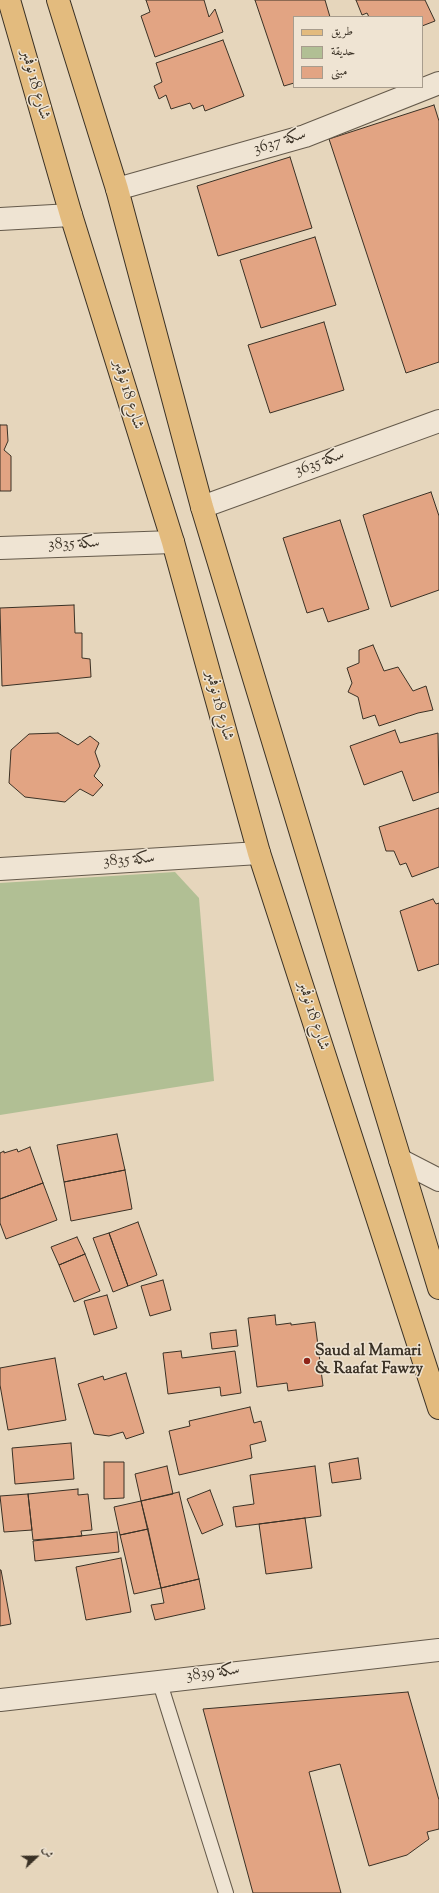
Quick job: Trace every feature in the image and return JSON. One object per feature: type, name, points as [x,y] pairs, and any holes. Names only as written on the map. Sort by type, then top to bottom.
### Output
[{"type":"main road","name":"شارع 18 نوفمبر","points":[[9,0],[71,215],[173,542],[259,853],[439,1408]]},
{"type":"main road","points":[[58,0],[117,189],[202,507],[400,1160],[438,1278]]},
{"type":"street","name":"سكة 3637","points":[[117,189],[305,136],[439,83]]},
{"type":"street","points":[[0,219],[71,215]]},
{"type":"street","name":"سكة 3635","points":[[202,507],[439,421]]},
{"type":"street","name":"سكة 3835","points":[[0,548],[173,542]]},
{"type":"street","name":"سكة 3835","points":[[0,869],[259,853]]},
{"type":"street","points":[[400,1160],[439,1180]]},
{"type":"street","name":"سكة 3839","points":[[0,1700],[435,1648]]},
{"type":"lane","points":[[160,1680],[226,1893]]},
{"type":"green space","points":[[175,872],[199,898],[214,1081],[0,1115],[0,883]]},
{"type":"building","points":[[146,0],[204,0],[209,17],[215,9],[223,32],[155,57],[141,16],[150,12]]},
{"type":"building","points":[[255,0],[325,0],[330,16],[293,16],[293,83],[284,86]]},
{"type":"building","points":[[356,0],[425,0],[435,21],[423,26],[423,16],[368,16],[367,13],[362,15]]},
{"type":"building","points":[[223,40],[244,96],[205,111],[203,105],[193,109],[190,103],[171,109],[166,95],[159,99],[154,86],[162,82],[156,63]]},
{"type":"building","points":[[434,105],[439,121],[439,362],[406,373],[329,139]]},
{"type":"building","points":[[290,157],[312,228],[218,256],[197,186]]},
{"type":"building","points":[[315,237],[336,305],[261,328],[240,260]]},
{"type":"building","points":[[324,322],[344,390],[270,413],[248,345]]},
{"type":"building","points":[[0,425],[7,425],[8,441],[4,450],[11,456],[11,491],[0,491]]},
{"type":"building","points":[[431,492],[439,516],[439,590],[391,607],[363,515]]},
{"type":"building","points":[[340,520],[369,609],[328,622],[323,608],[307,613],[283,538]]},
{"type":"building","points":[[74,605],[75,633],[82,633],[82,658],[90,659],[91,677],[2,686],[0,608]]},
{"type":"building","points":[[373,645],[384,671],[398,667],[413,691],[426,686],[433,710],[418,713],[379,726],[375,715],[363,719],[358,697],[348,692],[352,683],[347,668],[359,663],[359,650]]},
{"type":"building","points":[[395,730],[400,743],[438,733],[439,792],[413,801],[402,771],[364,785],[350,746]]},
{"type":"building","points":[[58,733],[78,745],[90,736],[99,743],[95,752],[100,766],[94,776],[103,785],[93,796],[80,789],[65,802],[25,797],[9,783],[11,750],[29,734]]},
{"type":"building","points":[[439,808],[439,867],[412,877],[406,863],[400,865],[394,851],[386,851],[379,827]]},
{"type":"building","points":[[433,899],[436,904],[439,903],[439,964],[418,971],[400,911]]},
{"type":"building","points":[[117,1134],[125,1170],[64,1182],[57,1145]]},
{"type":"building","points":[[30,1147],[43,1183],[0,1199],[0,1153],[17,1149],[18,1152]]},
{"type":"building","points":[[125,1170],[132,1209],[71,1221],[64,1182]]},
{"type":"building","points":[[43,1183],[57,1220],[6,1239],[0,1223],[0,1199]]},
{"type":"building","points":[[138,1222],[157,1275],[128,1286],[109,1233]]},
{"type":"building","points":[[109,1233],[128,1286],[113,1292],[93,1238]]},
{"type":"building","points":[[77,1237],[85,1254],[59,1265],[51,1247]]},
{"type":"building","points":[[85,1254],[100,1291],[74,1302],[59,1265]]},
{"type":"building","points":[[163,1280],[171,1310],[150,1316],[141,1286]]},
{"type":"building","points":[[107,1295],[117,1328],[94,1335],[84,1301]]},
{"type":"building","points":[[275,1315],[276,1325],[315,1322],[323,1386],[288,1391],[287,1383],[257,1387],[248,1318]]},
{"type":"building","points":[[236,1330],[238,1346],[212,1349],[210,1333]]},
{"type":"building","points":[[181,1351],[182,1358],[235,1351],[241,1393],[221,1396],[220,1387],[168,1394],[163,1353]]},
{"type":"building","points":[[55,1358],[66,1420],[8,1430],[0,1385],[0,1368]]},
{"type":"building","points":[[126,1373],[144,1433],[126,1439],[123,1432],[109,1436],[94,1434],[78,1384],[103,1376],[104,1380]]},
{"type":"building","points":[[250,1407],[254,1423],[261,1421],[266,1441],[250,1445],[252,1458],[179,1475],[169,1431],[190,1426],[189,1421]]},
{"type":"building","points":[[71,1443],[74,1479],[15,1484],[12,1448]]},
{"type":"building","points":[[358,1458],[361,1479],[332,1483],[329,1463]]},
{"type":"building","points":[[104,1462],[124,1462],[124,1498],[104,1499]]},
{"type":"building","points":[[167,1466],[173,1494],[141,1501],[135,1474]]},
{"type":"building","points":[[315,1466],[321,1516],[236,1527],[233,1507],[254,1504],[250,1475]]},
{"type":"building","points":[[78,1489],[78,1495],[88,1494],[92,1530],[81,1531],[82,1536],[33,1540],[28,1494]]},
{"type":"building","points":[[210,1490],[223,1525],[202,1534],[187,1499]]},
{"type":"building","points":[[179,1492],[199,1579],[161,1588],[141,1501]]},
{"type":"building","points":[[28,1494],[32,1530],[4,1532],[0,1496]]},
{"type":"building","points":[[141,1501],[148,1529],[120,1535],[114,1507]]},
{"type":"building","points":[[305,1518],[312,1568],[266,1574],[259,1524]]},
{"type":"building","points":[[148,1529],[161,1588],[134,1594],[120,1535]]},
{"type":"building","points":[[117,1532],[119,1552],[35,1561],[33,1541]]},
{"type":"building","points":[[121,1558],[131,1612],[86,1620],[76,1567]]},
{"type":"building","points":[[0,1570],[11,1624],[0,1626]]},
{"type":"building","points":[[199,1579],[205,1609],[155,1620],[151,1605],[164,1603],[161,1588]]},
{"type":"building","points":[[408,1692],[439,1800],[439,1829],[427,1832],[429,1839],[407,1855],[369,1866],[340,1764],[309,1772],[341,1893],[253,1893],[203,1709]]},
{"type":"place","name":"Saud al Mamari & Raafat Fawzy","points":[[307,1361]]}]
